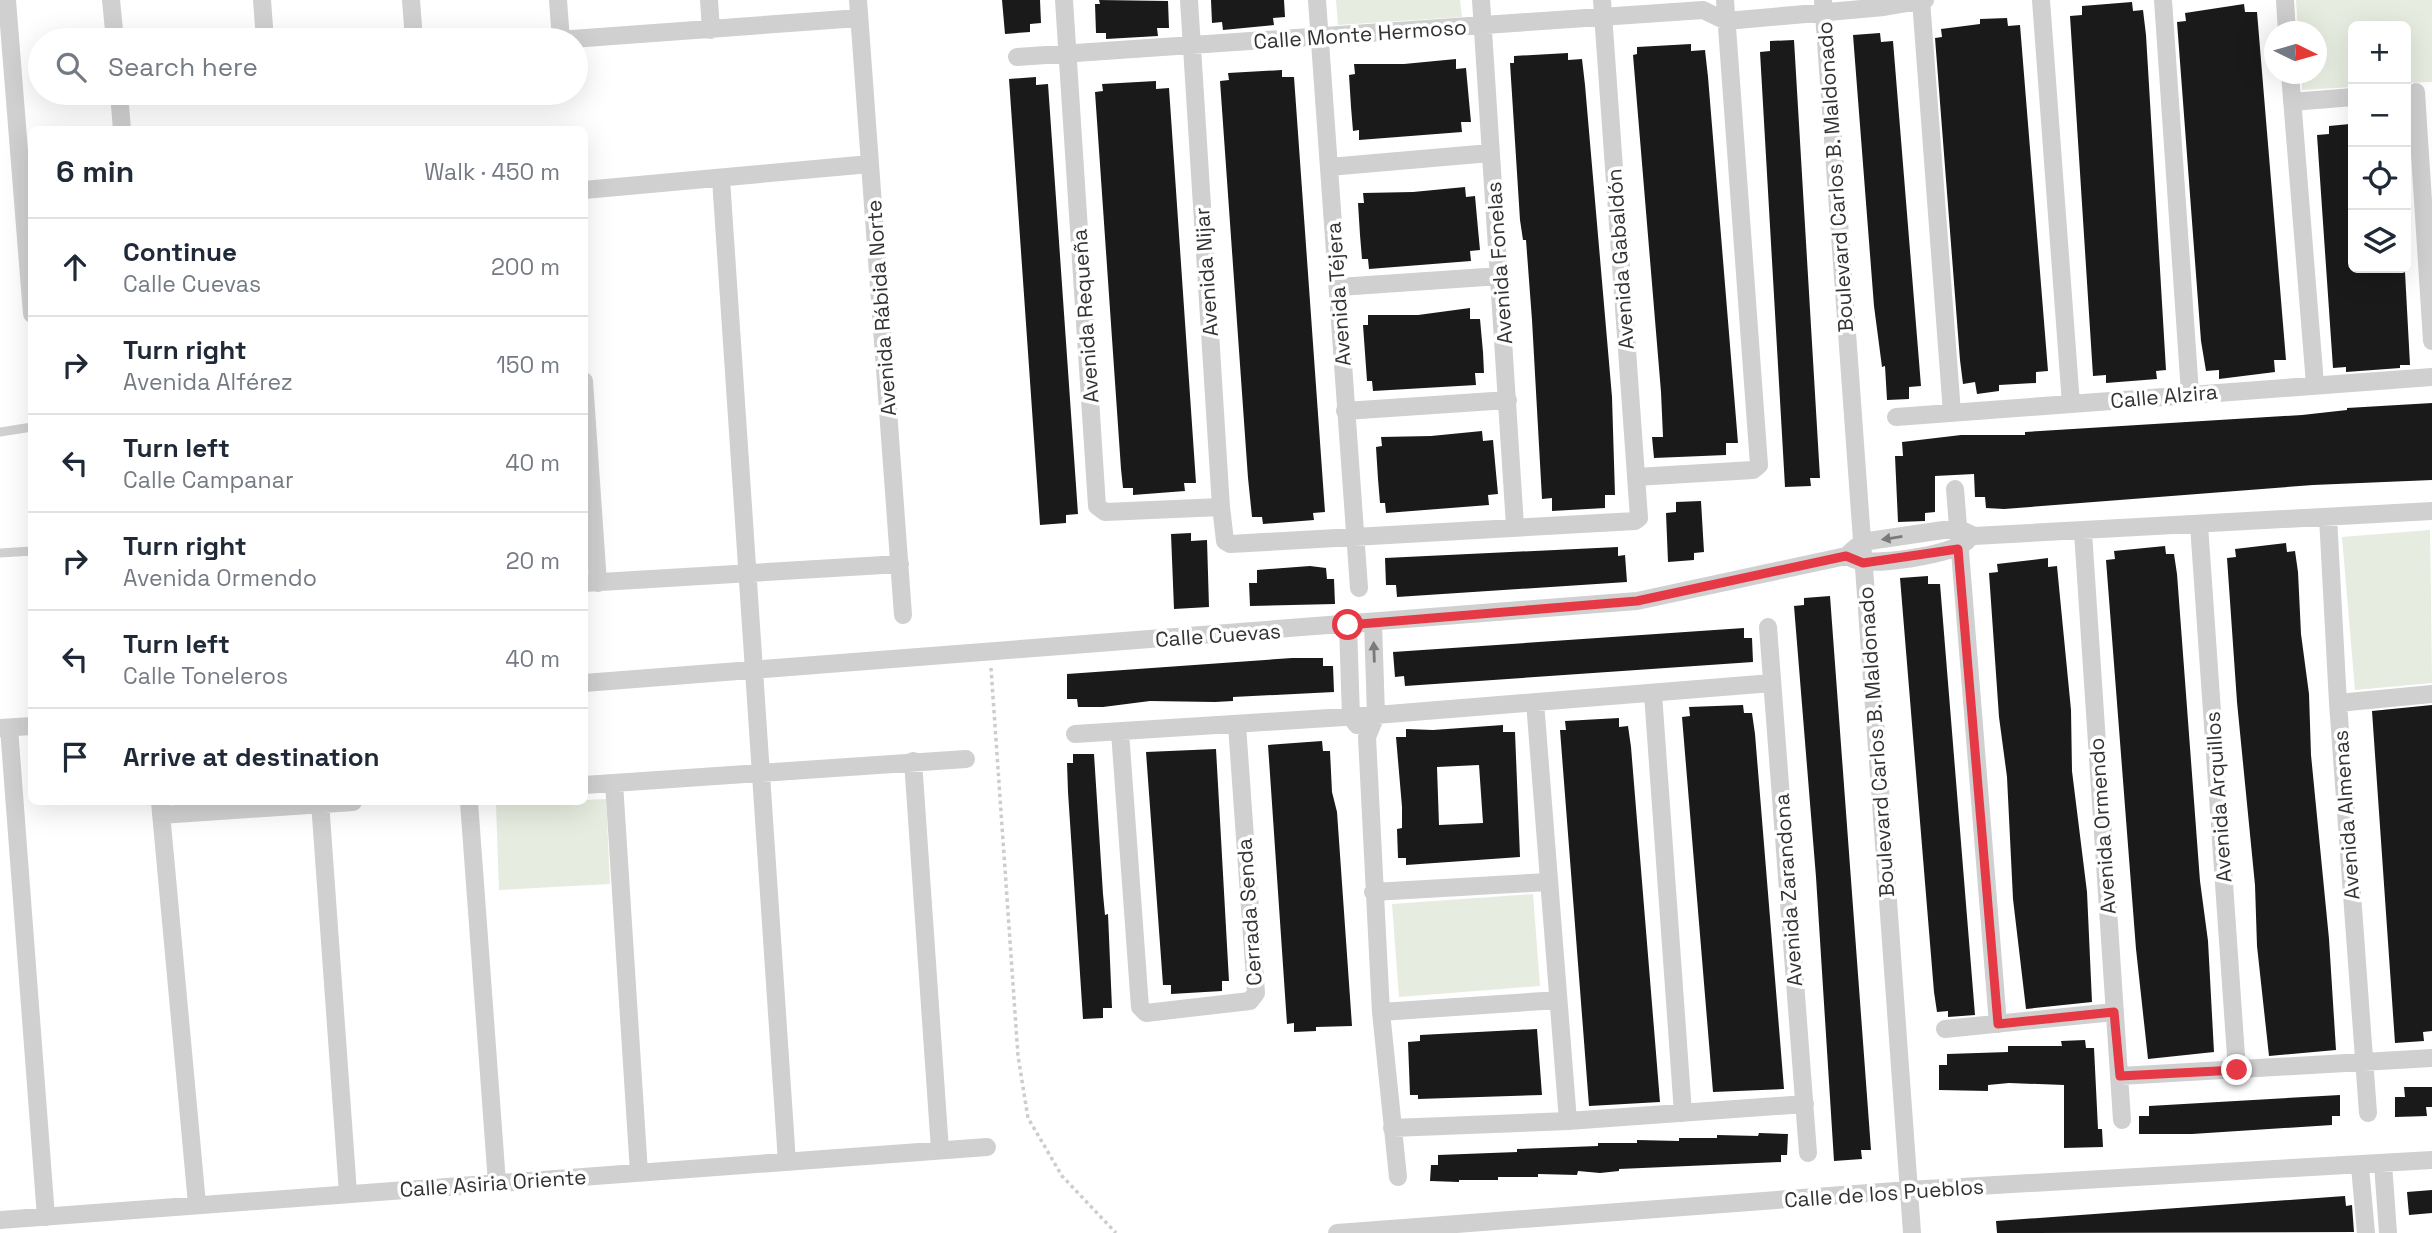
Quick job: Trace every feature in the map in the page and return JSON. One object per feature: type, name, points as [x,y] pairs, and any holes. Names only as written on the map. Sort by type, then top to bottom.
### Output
[{"type":"street","points":[[7,0],[8,121],[28,282]]},
{"type":"street","points":[[111,0],[114,28]]},
{"type":"street","points":[[262,0],[264,28]]},
{"type":"street","points":[[411,0],[413,28]]},
{"type":"street","points":[[558,0],[559,28]]},
{"type":"street","points":[[709,0],[711,30]]},
{"type":"street","name":"Avenida Rábida Norte","points":[[858,0],[903,615]]},
{"type":"street","name":"Avenida Requeña","points":[[1064,0],[1097,506],[1105,512],[1221,507]]},
{"type":"street","name":"Avenida Nijar","points":[[1189,0],[1221,507],[1227,543],[1355,536]]},
{"type":"street","name":"Avenida Téjera","points":[[1317,0],[1359,588]]},
{"type":"street","name":"Avenida Fonelas","points":[[1481,0],[1516,526]]},
{"type":"street","points":[[1636,477],[1753,470],[1759,465],[1726,20],[1722,0]]},
{"type":"street","name":"Calle Monte Hermoso","points":[[1703,10],[1722,0]]},
{"type":"street","points":[[2042,0],[2071,404]]},
{"type":"street","points":[[2163,0],[2190,393]]},
{"type":"street","points":[[2285,0],[2286,21]]},
{"type":"street","points":[[1923,1],[1952,413]]},
{"type":"street","name":"Calle Monte Hermoso","points":[[1017,57],[1483,26],[1602,8],[1703,10],[1726,20],[1823,6],[1923,1]]},
{"type":"street","name":"Boulevard Carlos B. Maldonado","points":[[1823,6],[1912,1233]]},
{"type":"street","name":"Avenida Gabaldón","points":[[1516,526],[1635,521],[1639,518],[1602,8]]},
{"type":"street","points":[[588,38],[859,18]]},
{"type":"street","points":[[2291,84],[2315,384]]},
{"type":"street","points":[[2418,92],[2432,341]]},
{"type":"street","points":[[2292,102],[2348,97]]},
{"type":"street","points":[[120,105],[122,126]]},
{"type":"street","points":[[1329,167],[1490,153]]},
{"type":"street","points":[[588,190],[870,164]]},
{"type":"street","points":[[721,179],[787,1161]]},
{"type":"street","points":[[1339,287],[1500,275]]},
{"type":"street","name":"Calle Alzira","points":[[1896,417],[2432,377]]},
{"type":"street","points":[[1345,411],[1508,400]]},
{"type":"street","points":[[1955,489],[1998,1024]]},
{"type":"street","points":[[588,497],[591,583],[900,564]]},
{"type":"street","points":[[1862,542],[1957,528],[1974,536],[2432,511]]},
{"type":"street","name":"Avenida Almenas","points":[[2328,517],[2337,703],[2368,1113]]},
{"type":"street","name":"Avenida Arquillos","points":[[2199,524],[2237,1070]]},
{"type":"street","points":[[1355,536],[1516,526]]},
{"type":"street","name":"Avenida Ormendo","points":[[2082,532],[2122,1119]]},
{"type":"street","points":[[1846,556],[1863,563],[1958,549],[1974,536]]},
{"type":"street","name":"Calle Cuevas","points":[[588,683],[1637,601],[1846,556],[1862,542]]},
{"type":"street","points":[[1373,623],[1376,715],[1367,737],[1373,892],[1381,1012],[1398,1177]]},
{"type":"street","points":[[1348,625],[1351,717],[1367,737]]},
{"type":"street","name":"Avenida Zarandona","points":[[1768,627],[1808,1153]]},
{"type":"street","points":[[1075,734],[1351,717],[1772,683]]},
{"type":"street","points":[[1653,694],[1683,1113]]},
{"type":"street","points":[[2337,703],[2432,694]]},
{"type":"street","points":[[1535,702],[1568,1121]]},
{"type":"street","name":"Cerrada Senda","points":[[1119,732],[1140,1007],[1146,1013],[1250,1001],[1256,993],[1237,724]]},
{"type":"street","points":[[28,726],[4,728],[46,1217]]},
{"type":"street","points":[[588,785],[965,759]]},
{"type":"street","points":[[913,761],[940,1150]]},
{"type":"street","points":[[614,783],[639,1173]]},
{"type":"street","points":[[197,1204],[161,808],[241,805]]},
{"type":"street","points":[[321,805],[348,1193]]},
{"type":"street","points":[[469,805],[497,1183]]},
{"type":"street","points":[[1373,892],[1548,882]]},
{"type":"street","points":[[1381,1012],[1558,1000]]},
{"type":"street","points":[[1945,1029],[2114,1012]]},
{"type":"street","points":[[2120,1076],[2432,1058]]},
{"type":"street","points":[[1392,1128],[1568,1121],[1805,1104]]},
{"type":"street","name":"Calle Asiria Oriente","points":[[0,1220],[987,1147]]},
{"type":"street","name":"Calle de los Pueblos","points":[[1337,1233],[1413,1230],[1909,1190],[2360,1167],[2432,1160]]},
{"type":"street","points":[[2383,1164],[2388,1233]]},
{"type":"street","points":[[2360,1167],[2366,1233]]},
{"type":"lane","points":[[0,432],[28,428]]},
{"type":"lane","points":[[0,553],[28,551]]},
{"type":"path","points":[[989,652],[1018,1056],[1028,1118],[1062,1176],[1116,1233]]},
{"type":"shaded area","points":[[1336,0],[1460,0],[1462,17],[1338,25]]},
{"type":"shaded area","points":[[2296,0],[2432,0],[2432,82],[2411,83],[2411,21],[2348,21],[2348,87],[2302,90],[2302,84],[2327,84],[2327,21],[2297,21]]},
{"type":"shaded area","points":[[2430,530],[2432,683],[2355,690],[2342,537]]},
{"type":"shaded area","points":[[606,799],[610,884],[499,890],[496,805],[588,805],[588,800]]},
{"type":"shaded area","points":[[1533,894],[1540,986],[1399,997],[1392,904]]},
{"type":"building","points":[[1002,0],[1040,0],[1041,23],[1030,24],[1030,32],[1005,34]]},
{"type":"building","points":[[1099,0],[1168,1],[1169,28],[1157,28],[1158,36],[1106,39],[1106,33],[1096,33],[1095,4],[1100,4]]},
{"type":"building","points":[[1211,0],[1284,0],[1285,17],[1273,18],[1274,25],[1223,30],[1222,22],[1212,23]]},
{"type":"building","points":[[2132,2],[2133,11],[2143,10],[2146,35],[2166,370],[2156,371],[2157,379],[2106,383],[2106,375],[2093,376],[2070,16],[2082,15],[2082,6]]},
{"type":"building","points":[[2244,4],[2245,12],[2257,12],[2286,360],[2274,360],[2275,372],[2219,379],[2219,370],[2206,371],[2201,341],[2177,22],[2186,21],[2185,13]]},
{"type":"building","points":[[2007,18],[2008,26],[2020,25],[2048,371],[2036,372],[2036,383],[1999,385],[1999,391],[1977,394],[1975,382],[1963,384],[1960,360],[1935,38],[1942,37],[1941,29],[1980,24],[1980,19]]},
{"type":"building","points":[[1880,33],[1881,42],[1893,41],[1921,386],[1909,387],[1909,399],[1887,400],[1885,366],[1882,367],[1874,306],[1853,35]]},
{"type":"building","points":[[1794,40],[1820,478],[1810,478],[1811,486],[1785,487],[1760,52],[1770,51],[1770,41]]},
{"type":"building","points":[[1691,44],[1691,51],[1705,50],[1738,443],[1726,443],[1726,455],[1654,458],[1652,437],[1663,437],[1661,392],[1633,55],[1637,54],[1637,47]]},
{"type":"building","points":[[1568,53],[1568,60],[1582,59],[1585,85],[1612,397],[1615,495],[1605,495],[1605,508],[1552,511],[1552,498],[1542,499],[1532,320],[1526,240],[1523,240],[1520,220],[1510,63],[1514,63],[1514,56]]},
{"type":"building","points":[[1456,59],[1456,69],[1466,68],[1471,122],[1461,122],[1462,132],[1359,140],[1359,130],[1353,131],[1351,107],[1349,75],[1355,74],[1354,64],[1404,64]]},
{"type":"building","points":[[1282,70],[1282,77],[1294,77],[1325,512],[1313,513],[1314,520],[1263,524],[1262,517],[1252,517],[1248,478],[1220,81],[1229,80],[1228,73]]},
{"type":"building","points":[[1036,77],[1036,85],[1048,84],[1078,514],[1066,515],[1066,523],[1040,525],[1009,79]]},
{"type":"building","points":[[1156,81],[1156,89],[1169,88],[1196,483],[1184,483],[1185,491],[1133,495],[1133,488],[1123,488],[1121,469],[1095,92],[1103,91],[1102,84]]},
{"type":"building","points":[[2348,124],[2348,273],[2405,273],[2410,365],[2346,372],[2346,367],[2333,368],[2317,135],[2329,134],[2329,126]]},
{"type":"building","points":[[1465,187],[1466,197],[1475,196],[1480,250],[1470,251],[1471,261],[1369,269],[1368,259],[1362,259],[1360,235],[1358,203],[1364,203],[1363,193]]},
{"type":"building","points":[[1470,308],[1470,319],[1480,319],[1483,352],[1484,373],[1475,373],[1476,385],[1373,391],[1372,381],[1367,381],[1363,325],[1368,325],[1368,315],[1418,315]]},
{"type":"building","points":[[2432,403],[2432,480],[2313,485],[2004,509],[1986,508],[1985,497],[1975,497],[1974,474],[1935,476],[1935,512],[1925,513],[1925,521],[1898,522],[1895,456],[1903,456],[1902,442],[1961,435],[2025,435],[2025,432],[2302,415],[2347,408]]},
{"type":"building","points":[[1482,431],[1483,441],[1493,440],[1498,494],[1488,495],[1489,505],[1386,513],[1385,503],[1380,503],[1378,479],[1376,447],[1382,446],[1381,437]]},
{"type":"building","points":[[1701,501],[1704,552],[1694,553],[1694,560],[1668,562],[1666,513],[1676,512],[1676,502]]},
{"type":"building","points":[[1191,533],[1191,541],[1207,540],[1209,607],[1174,609],[1171,534]]},
{"type":"building","points":[[2286,543],[2287,552],[2295,551],[2298,572],[2336,1050],[2269,1056],[2257,946],[2255,885],[2237,702],[2227,558],[2236,557],[2235,549]]},
{"type":"building","points":[[2165,546],[2166,554],[2174,554],[2177,574],[2200,881],[2208,941],[2214,1052],[2148,1059],[2136,949],[2106,560],[2115,559],[2114,551]]},
{"type":"building","points":[[1618,547],[1618,556],[1625,555],[1627,582],[1397,597],[1396,585],[1386,585],[1385,558]]},
{"type":"building","points":[[2048,558],[2048,567],[2057,566],[2071,710],[2072,771],[2087,892],[2092,1002],[2026,1009],[2013,899],[2007,777],[1999,717],[1989,573],[1998,572],[1997,564]]},
{"type":"building","points":[[1310,566],[1326,568],[1327,579],[1334,579],[1335,604],[1250,606],[1249,583],[1257,583],[1257,570]]},
{"type":"building","points":[[1928,576],[1928,584],[1940,584],[1975,1015],[1948,1017],[1948,1011],[1937,1012],[1934,992],[1900,578]]},
{"type":"building","points":[[1830,596],[1871,1150],[1861,1150],[1862,1159],[1834,1161],[1816,877],[1794,606],[1804,605],[1804,598]]},
{"type":"building","points":[[1744,628],[1744,638],[1752,638],[1753,662],[1405,686],[1404,676],[1395,677],[1393,652]]},
{"type":"building","points":[[1323,658],[1323,666],[1333,666],[1334,692],[1233,697],[1233,701],[1215,702],[1150,701],[1103,707],[1078,707],[1077,699],[1067,699],[1067,674]]},
{"type":"building","points":[[1743,705],[1744,713],[1752,713],[1755,734],[1784,1089],[1713,1092],[1682,717],[1690,716],[1689,707]]},
{"type":"building","points":[[2432,705],[2432,1031],[2423,1032],[2424,1041],[2395,1043],[2372,711]]},
{"type":"building","points":[[1619,718],[1619,727],[1628,726],[1631,747],[1660,1102],[1589,1106],[1560,730],[1566,730],[1565,721]]},
{"type":"building","points":[[1503,725],[1503,732],[1515,732],[1520,857],[1406,865],[1406,858],[1398,858],[1397,829],[1402,828],[1402,807],[1396,737],[1406,737],[1406,729],[1433,730]],"holes":[[[1479,765],[1483,823],[1439,825],[1437,767]]]},
{"type":"building","points":[[1322,741],[1323,751],[1330,751],[1332,792],[1337,812],[1352,1026],[1316,1027],[1316,1031],[1294,1032],[1294,1023],[1287,1024],[1268,745]]},
{"type":"building","points":[[1216,749],[1229,981],[1222,981],[1222,991],[1171,994],[1171,985],[1163,985],[1146,752]]},
{"type":"building","points":[[1073,754],[1094,754],[1103,894],[1105,915],[1108,914],[1112,1008],[1103,1008],[1103,1018],[1083,1019],[1068,792],[1067,763],[1073,763]]},
{"type":"building","points":[[1537,1029],[1542,1095],[1418,1099],[1418,1095],[1410,1095],[1408,1042],[1420,1041],[1420,1035]]},
{"type":"building","points":[[2085,1040],[2086,1048],[2094,1048],[2098,1129],[2102,1129],[2103,1147],[2064,1148],[2064,1085],[2009,1083],[1988,1085],[1988,1091],[1939,1090],[1939,1065],[1947,1065],[1947,1054],[2008,1052],[2008,1046],[2062,1046],[2061,1041]]},
{"type":"building","points":[[2404,1087],[2432,1087],[2432,1107],[2426,1107],[2427,1116],[2395,1117],[2395,1097],[2405,1097]]},
{"type":"building","points":[[2340,1095],[2340,1116],[2332,1116],[2332,1125],[2192,1134],[2139,1134],[2139,1116],[2149,1116],[2149,1106]]},
{"type":"building","points":[[1759,1133],[1788,1134],[1787,1155],[1781,1155],[1781,1162],[1619,1169],[1600,1173],[1578,1171],[1577,1175],[1538,1174],[1538,1177],[1498,1177],[1498,1180],[1430,1181],[1431,1165],[1438,1165],[1438,1155],[1598,1146],[1598,1143],[1637,1143],[1637,1140],[1679,1141],[1679,1138],[1717,1138],[1717,1135],[1758,1136]]},
{"type":"building","points":[[2432,1190],[2432,1213],[2409,1215],[2407,1192]]},
{"type":"building","points":[[2345,1196],[2346,1206],[2352,1205],[2354,1232],[1997,1233],[1996,1221]]},
{"type":"route","points":[[1348,625],[1637,601],[1846,556],[1863,563],[1958,549],[1998,1024],[2114,1012],[2120,1076],[2237,1070]]}]
